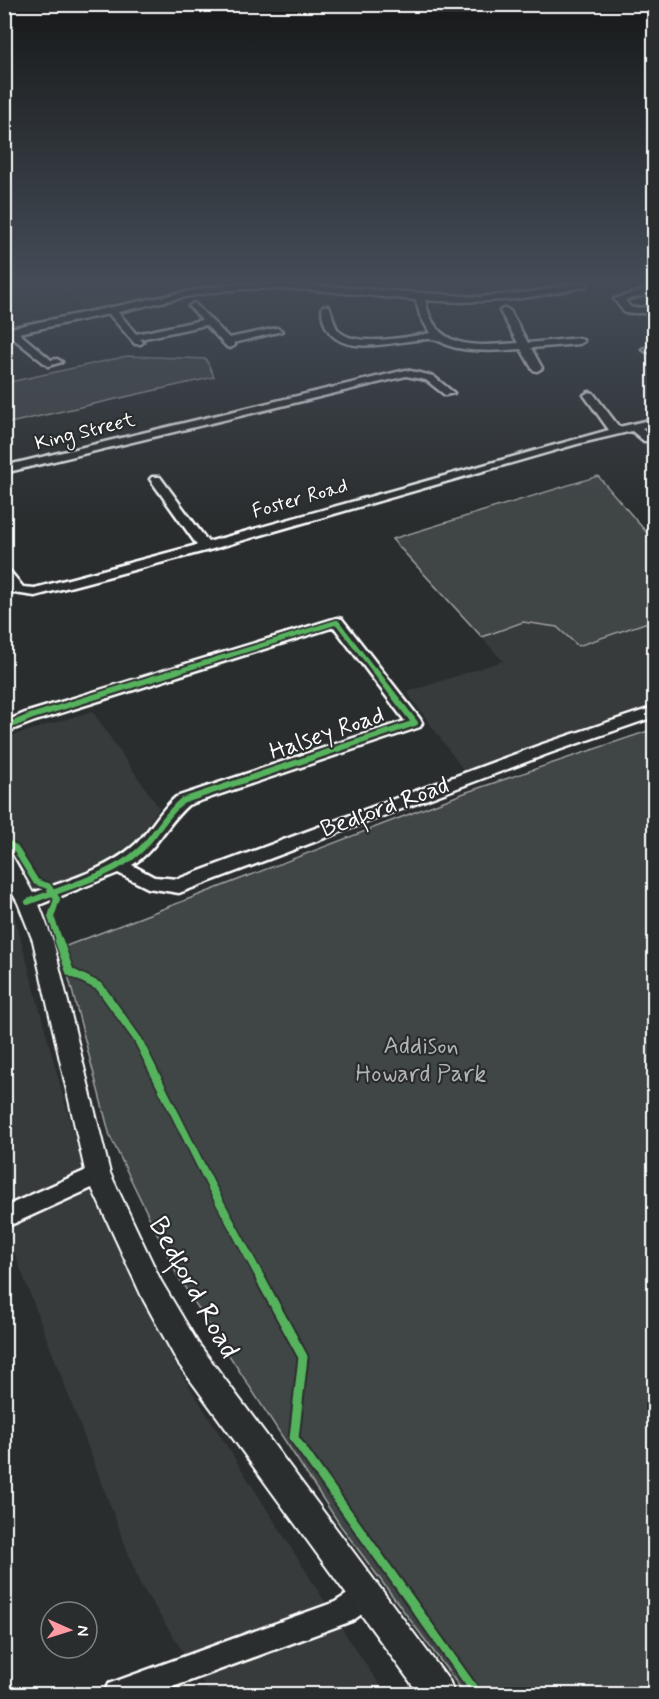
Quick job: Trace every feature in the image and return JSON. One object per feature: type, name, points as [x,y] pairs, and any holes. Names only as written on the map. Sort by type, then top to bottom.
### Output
[{"type":"main road","name":"Bedford Road","points":[[4,859],[17,892],[43,941],[98,1175],[152,1290],[188,1353],[438,1695]]},
{"type":"street","points":[[534,363],[537,368]]},
{"type":"street","name":"King Street","points":[[4,470],[406,373],[433,377],[449,393]]},
{"type":"street","points":[[589,395],[603,418],[615,430]]},
{"type":"street","name":"Foster Road","points":[[4,573],[15,590],[24,593],[35,592],[205,547],[615,430],[654,422]]},
{"type":"street","points":[[634,427],[648,439]]},
{"type":"street","points":[[156,479],[205,547]]},
{"type":"street","name":"Halsey Road","points":[[4,728],[30,717],[338,622],[415,723],[182,801],[169,811],[138,852],[118,864],[17,892]]},
{"type":"street","name":"Bedford Road","points":[[118,864],[136,878],[155,885],[180,886],[523,757],[654,712]]},
{"type":"street","points":[[4,1218],[98,1175]]},
{"type":"street","points":[[118,1695],[343,1612],[367,1595]]},
{"type":"shaded area","points":[[598,476],[654,541],[654,704],[464,771],[407,692],[503,661],[392,539]]},
{"type":"shaded area","points":[[92,711],[159,808],[129,853],[11,903],[84,1173],[174,1362],[348,1638],[386,1694],[210,1694],[140,1584],[5,1228],[5,738]]},
{"type":"green space","points":[[95,363],[208,363],[214,377],[5,424],[5,383]]},
{"type":"green space","points":[[598,476],[654,541],[654,620],[578,646],[557,627],[523,622],[482,637],[392,539]]},
{"type":"green space","name":"Addison Howard Park","points":[[654,729],[654,1694],[465,1694],[340,1525],[178,1277],[110,1136],[61,948],[467,792]]},
{"type":"cycle path","points":[[4,728],[30,717],[337,622],[415,723],[182,801],[170,812],[145,845],[130,858],[103,872],[28,902]]},
{"type":"cycle path","points":[[4,841],[15,848],[36,882],[48,886],[57,899],[51,917],[70,972],[100,987],[138,1040],[211,1186],[303,1357],[294,1438],[477,1694]]}]
